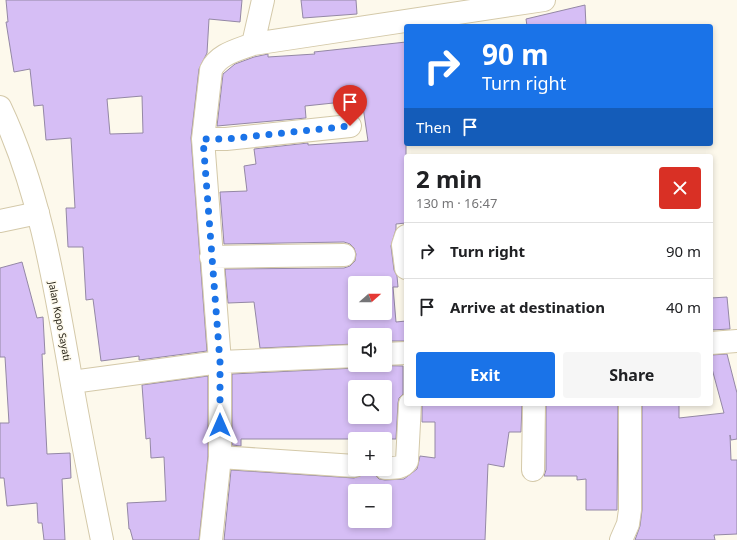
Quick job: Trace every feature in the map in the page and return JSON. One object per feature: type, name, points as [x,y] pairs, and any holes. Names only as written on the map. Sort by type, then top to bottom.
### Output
[{"type":"street","points":[[253,44],[262,0]]},
{"type":"street","points":[[419,24],[452,20],[544,0]]},
{"type":"street","points":[[211,540],[220,457],[220,362],[203,139],[211,70],[214,62],[221,57],[253,44],[404,26]]},
{"type":"street","name":"Jalan Kopo Sayati","points":[[0,107],[5,129],[26,171],[38,213],[59,311],[102,540]]},
{"type":"street","points":[[203,139],[226,139],[350,126]]},
{"type":"street","points":[[0,221],[38,213]]},
{"type":"street","points":[[404,242],[404,253]]},
{"type":"street","points":[[211,257],[344,255]]},
{"type":"street","points":[[713,343],[737,340]]},
{"type":"street","points":[[392,354],[404,353]]},
{"type":"street","points":[[72,382],[220,362],[348,356]]},
{"type":"street","points":[[392,468],[404,466],[407,461],[410,406]]},
{"type":"street","points":[[533,470],[534,406]]},
{"type":"street","points":[[621,540],[628,524],[630,510],[630,406]]},
{"type":"street","points":[[220,457],[348,466]]},
{"type":"building","points":[[6,0],[242,0],[240,22],[209,19],[207,53],[199,69],[191,138],[207,351],[139,360],[139,356],[101,361],[93,299],[86,300],[83,247],[68,247],[66,208],[75,208],[71,138],[46,140],[43,105],[34,106],[30,69],[14,72],[6,22],[8,22]],"holes":[[[142,96],[143,133],[110,134],[107,99]]]},
{"type":"building","points":[[301,0],[356,0],[357,14],[303,18]]},
{"type":"building","points":[[585,5],[586,24],[527,24],[526,19]]},
{"type":"building","points":[[404,42],[404,146],[406,146],[406,154],[404,154],[404,223],[396,224],[391,246],[398,287],[393,287],[396,322],[404,321],[404,341],[392,341],[392,328],[348,328],[348,344],[260,348],[254,302],[228,303],[225,269],[344,268],[350,266],[355,261],[356,254],[354,248],[350,244],[344,242],[224,244],[220,192],[247,191],[244,166],[256,164],[254,149],[308,143],[308,145],[368,141],[362,100],[305,106],[306,118],[217,126],[223,74],[235,64],[268,54],[268,57],[315,54],[314,52]]},
{"type":"building","points":[[22,262],[37,318],[43,317],[45,354],[42,354],[47,454],[70,453],[71,478],[62,479],[65,540],[44,540],[42,523],[38,523],[37,503],[7,506],[4,478],[0,478],[0,423],[9,423],[5,357],[0,357],[0,268]]},
{"type":"building","points":[[727,297],[730,329],[713,330],[713,298]]},
{"type":"building","points":[[727,354],[737,393],[737,439],[731,440],[730,435],[731,460],[737,460],[737,534],[714,535],[715,540],[635,540],[640,526],[642,510],[642,406],[679,406],[679,418],[724,413],[713,372],[713,355]]},
{"type":"building","points":[[392,366],[403,366],[403,394],[399,398],[398,403],[396,439],[392,439],[392,432],[348,432],[348,439],[241,439],[241,446],[232,445],[232,374],[348,368],[348,372],[392,372]]},
{"type":"building","points":[[208,376],[208,456],[199,540],[133,540],[129,529],[127,503],[166,501],[164,457],[151,458],[150,438],[146,439],[142,385]]},
{"type":"building","points":[[422,406],[522,406],[521,432],[509,432],[504,467],[488,464],[485,540],[224,540],[231,470],[354,478],[359,476],[376,476],[379,479],[385,480],[404,479],[417,469],[420,456],[435,458],[435,422],[422,422]]},
{"type":"building","points":[[546,406],[618,406],[617,510],[586,510],[586,479],[577,480],[577,476],[544,476],[546,470]]},
{"type":"route","points":[[220,425],[220,362],[203,139],[226,139],[350,126]]}]
